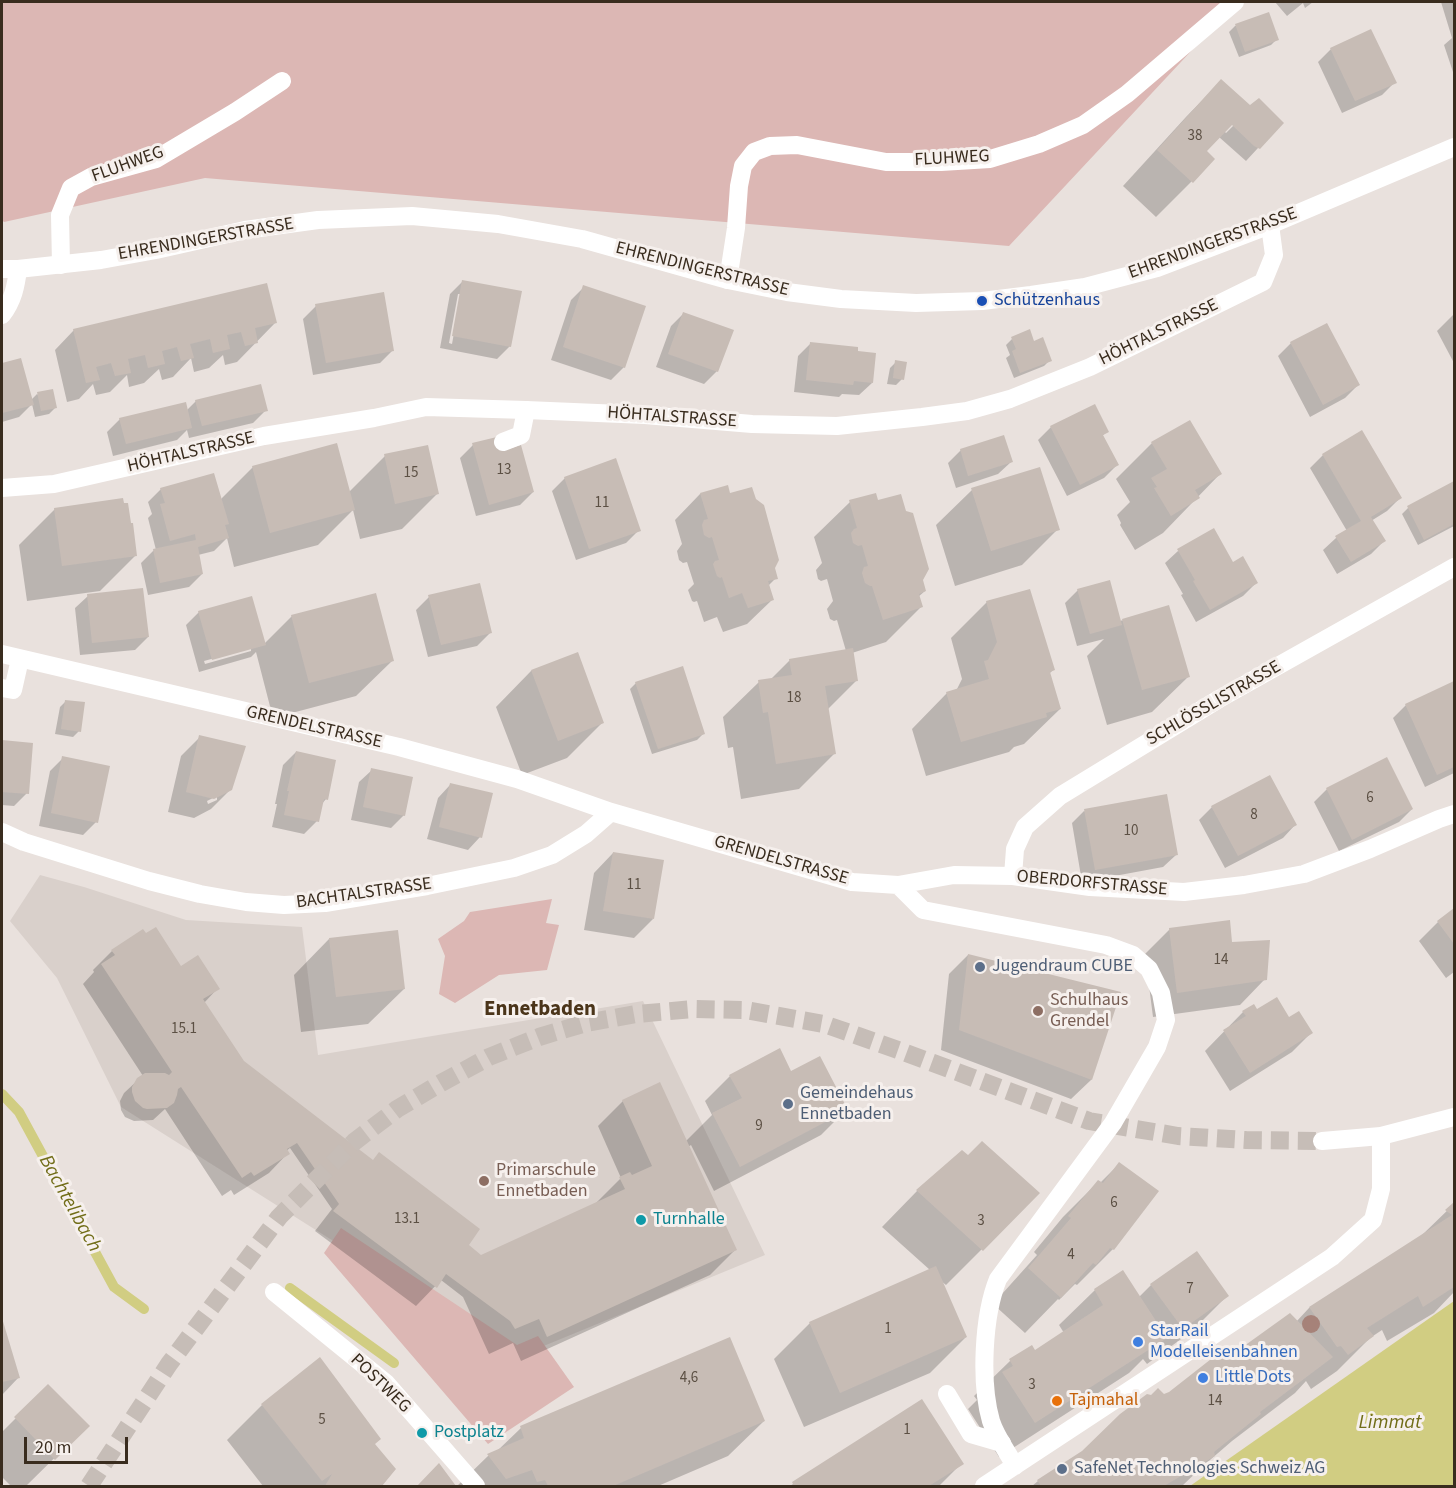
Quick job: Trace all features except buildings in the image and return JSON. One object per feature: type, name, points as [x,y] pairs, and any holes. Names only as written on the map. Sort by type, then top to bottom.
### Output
[{"type":"street","name":"FLUHWEG","points":[[728,280],[743,166],[754,152],[770,146],[797,145],[886,162],[941,162],[990,159],[1039,144],[1083,125],[1127,94],[1235,2]]},
{"type":"street","name":"FLUHWEG","points":[[61,265],[60,215],[71,189],[91,177],[156,159],[282,81]]},
{"type":"street","name":"EHRENDINGERSTRASSE","points":[[10,269],[100,260],[245,230],[318,220],[412,216],[498,224],[582,239],[728,280],[787,292],[916,303],[982,301],[1085,287],[1157,268],[1270,225],[1455,147]]},
{"type":"street","name":"HÖHTALSTRASSE","points":[[2,488],[54,484],[264,436],[426,407],[645,415],[752,424],[837,426],[967,411],[1010,399],[1090,367],[1263,282],[1274,255],[1270,225]]},
{"type":"street","points":[[2,315],[15,291],[10,269]]},
{"type":"street","points":[[503,442],[521,435],[526,410]]},
{"type":"street","name":"SCHLÖSSLISTRASSE","points":[[1013,876],[1015,849],[1026,827],[1060,796],[1219,699],[1455,567]]},
{"type":"street","name":"GRENDELSTRASSE","points":[[2,654],[399,747],[517,779],[611,812],[852,882],[898,885]]},
{"type":"street","points":[[2,688],[13,690],[20,659]]},
{"type":"street","name":"BACHTALSTRASSE","points":[[2,832],[24,842],[149,881],[200,894],[246,902],[284,905],[325,903],[427,886],[514,868],[552,855],[586,834],[611,812]]},
{"type":"street","name":"OBERDORFSTRASSE","points":[[898,885],[954,875],[1013,876],[1090,887],[1184,891],[1244,885],[1304,874],[1455,814]]},
{"type":"street","points":[[898,885],[923,910],[1106,945],[1133,955],[1149,969],[1161,993],[1166,1020],[1157,1047],[1142,1075],[1113,1123],[998,1279],[994,1290],[986,1342],[987,1404],[992,1422],[1015,1466]]},
{"type":"street","points":[[1323,1141],[1381,1136],[1455,1117]]},
{"type":"street","points":[[984,1486],[1332,1257],[1373,1220],[1381,1189],[1381,1136]]},
{"type":"street","name":"POSTWEG","points":[[274,1292],[386,1383],[476,1486]]},
{"type":"street","points":[[947,1394],[972,1434],[1002,1443]]},
{"type":"shaded area","points":[[2,2],[1237,2],[1009,246],[205,178],[4,222],[2,220]]},
{"type":"shaded area","name":"Primarschule Ennetbaden","points":[[40,875],[186,920],[302,927],[318,1055],[643,1001],[765,1255],[517,1357],[121,1107],[57,978],[10,921]]},
{"type":"shaded area","points":[[552,899],[546,923],[559,925],[547,970],[499,975],[455,1003],[439,994],[445,956],[438,939],[464,921],[470,912]]},
{"type":"shaded area","points":[[341,1228],[517,1345],[538,1336],[574,1387],[488,1444],[324,1253]]},
{"type":"water","name":"Limmat","points":[[1454,1301],[1454,1486],[1190,1486]]},
{"type":"waterway","name":"Bachtelibach","points":[[2,1094],[19,1112],[114,1287],[144,1309]]},
{"type":"waterway","name":"Bachtelibach","points":[[290,1288],[394,1363]]},
{"type":"tunnel","points":[[89,1486],[169,1364],[279,1217],[354,1142],[397,1109],[489,1057],[539,1037],[586,1023],[636,1014],[694,1009],[745,1010],[824,1024],[1089,1121],[1178,1136],[1322,1141]]},
{"type":"place","name":"Schützenhaus","points":[[982,301]]},
{"type":"place","name":"Jugendraum CUBE","points":[[980,967]]},
{"type":"place","name":"Schulhaus Grendel","points":[[1038,1011]]},
{"type":"place","name":"Gemeindehaus Ennetbaden","points":[[788,1104]]},
{"type":"place","name":"Primarschule Ennetbaden","points":[[484,1181]]},
{"type":"place","name":"Turnhalle","points":[[641,1220]]},
{"type":"place","name":"StarRail Modelleisenbahnen","points":[[1138,1342]]},
{"type":"place","name":"Little Dots","points":[[1203,1378]]},
{"type":"place","name":"Tajmahal","points":[[1057,1401]]},
{"type":"place","name":"Postplatz","points":[[422,1433]]},
{"type":"place","name":"SafeNet Technologies Schweiz AG","points":[[1062,1469]]},
{"type":"district","name":"Ennetbaden","points":[[540,1010]]}]
